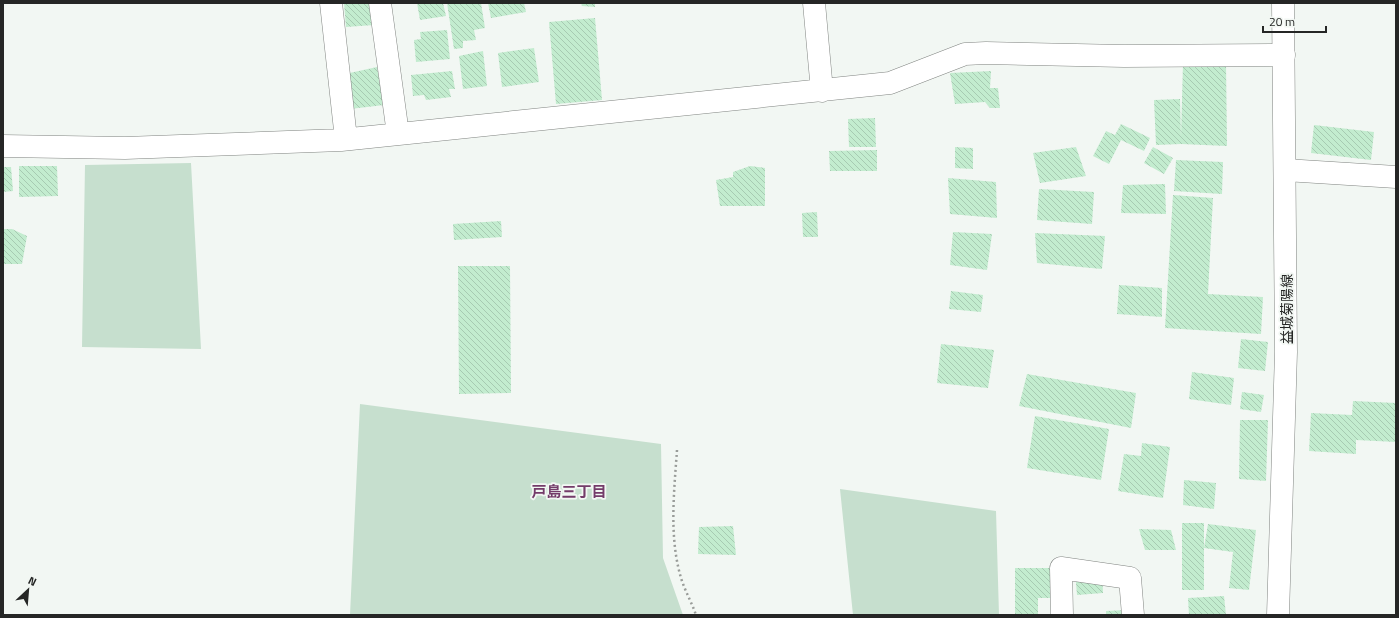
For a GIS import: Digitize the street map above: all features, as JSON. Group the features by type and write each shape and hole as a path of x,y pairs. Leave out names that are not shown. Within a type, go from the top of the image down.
{"street":[{"path":"331,3 346,139"},
{"path":"380,3 398,134"},
{"path":"814,3 822,91"},
{"name":"益城菊陽線","path":"1278,615 1286,352 1283,3"},
{"path":"3,146 125,148 214,146 346,139 890,83 965,54 986,53 1124,56 1284,55"},
{"path":"1285,170 1396,176"},
{"path":"1062,615 1061,568 1130,578 1133,615"}],"path":[{"path":"677,450 673,513 676,552 681,579 696,615"}],"green space":[{"path":"191,163 201,349 82,347 85,165"},
{"path":"360,404 661,444 663,558 683,615 350,615"},
{"path":"840,489 996,511 999,615 853,615"}],"building":[{"path":"344,3 371,3 374,25 346,27"},
{"path":"417,3 443,3 446,16 420,20"},
{"path":"447,3 481,3 485,28 474,30 476,40 463,41 463,48 454,49"},
{"path":"488,3 524,3 526,12 491,18"},
{"path":"581,3 595,3 595,7 582,6"},
{"path":"595,18 602,100 556,104 549,22"},
{"path":"447,30 450,59 416,62 414,40 421,39 420,32"},
{"path":"534,48 539,82 502,87 498,53"},
{"path":"483,51 487,86 463,89 459,56"},
{"path":"1183,63 1226,63 1227,146 1181,144 1156,145 1154,100 1180,99 1181,137"},
{"path":"377,67 384,105 350,109 345,74"},
{"path":"452,71 455,89 449,89 451,97 426,100 424,95 413,96 411,75"},
{"path":"991,71 990,88 998,88 1000,108 990,108 985,102 955,104 950,73"},
{"path":"875,118 876,147 849,147 848,119"},
{"path":"1121,124 1150,138 1144,151 1121,140 1109,164 1093,156 1106,131 1115,135"},
{"path":"1314,125 1374,132 1371,160 1311,153"},
{"path":"955,147 973,148 973,169 955,168"},
{"path":"1076,147 1086,176 1040,183 1033,153"},
{"path":"1153,147 1173,158 1164,174 1144,163"},
{"path":"877,150 877,171 830,171 829,151"},
{"path":"1176,160 1223,162 1222,194 1174,191"},
{"path":"19,166 57,166 58,196 19,197"},
{"path":"750,166 765,168 765,206 720,206 716,180 733,177 733,172"},
{"path":"3,167 11,167 13,191 3,192"},
{"path":"948,178 996,182 997,218 950,214"},
{"path":"1165,184 1166,214 1121,213 1123,185"},
{"path":"1039,189 1094,192 1092,224 1037,220"},
{"path":"1173,195 1213,198 1208,294 1263,297 1261,334 1165,328"},
{"path":"817,212 818,237 803,237 802,213"},
{"path":"501,221 502,237 454,240 453,224"},
{"path":"3,229 12,229 27,236 22,264 3,264"},
{"path":"953,232 992,234 987,270 950,265"},
{"path":"1035,233 1105,236 1102,269 1037,263"},
{"path":"458,266 510,266 511,393 459,394"},
{"path":"1119,285 1162,288 1162,317 1117,314"},
{"path":"951,291 983,295 981,312 949,309"},
{"path":"1241,339 1268,342 1265,371 1238,368"},
{"path":"941,344 994,350 988,388 937,383"},
{"path":"1192,372 1234,378 1231,405 1189,399"},
{"path":"1027,374 1136,393 1131,428 1019,406"},
{"path":"1242,392 1264,395 1261,412 1240,409"},
{"path":"1353,401 1396,403 1396,442 1356,440 1356,454 1309,451 1311,413 1352,415"},
{"path":"1035,416 1109,429 1101,480 1027,468"},
{"path":"1240,420 1268,420 1266,481 1239,479"},
{"path":"1142,443 1170,447 1163,498 1118,491 1124,454 1141,456"},
{"path":"1184,480 1216,483 1214,509 1183,505"},
{"path":"1182,523 1204,523 1204,590 1182,590"},
{"path":"1208,524 1256,530 1249,590 1229,588 1233,552 1204,548"},
{"path":"733,526 736,555 698,554 699,527"},
{"path":"1139,529 1171,530 1176,550 1145,550"},
{"path":"1015,568 1054,568 1054,598 1038,598 1038,615 1015,615"},
{"path":"1102,570 1103,593 1077,595 1075,571"},
{"path":"1224,596 1226,615 1189,615 1188,598"},
{"path":"1126,610 1126,615 1106,615 1106,611"}],"district":[{"name":"戸島三丁目","path":"569,491"}]}
